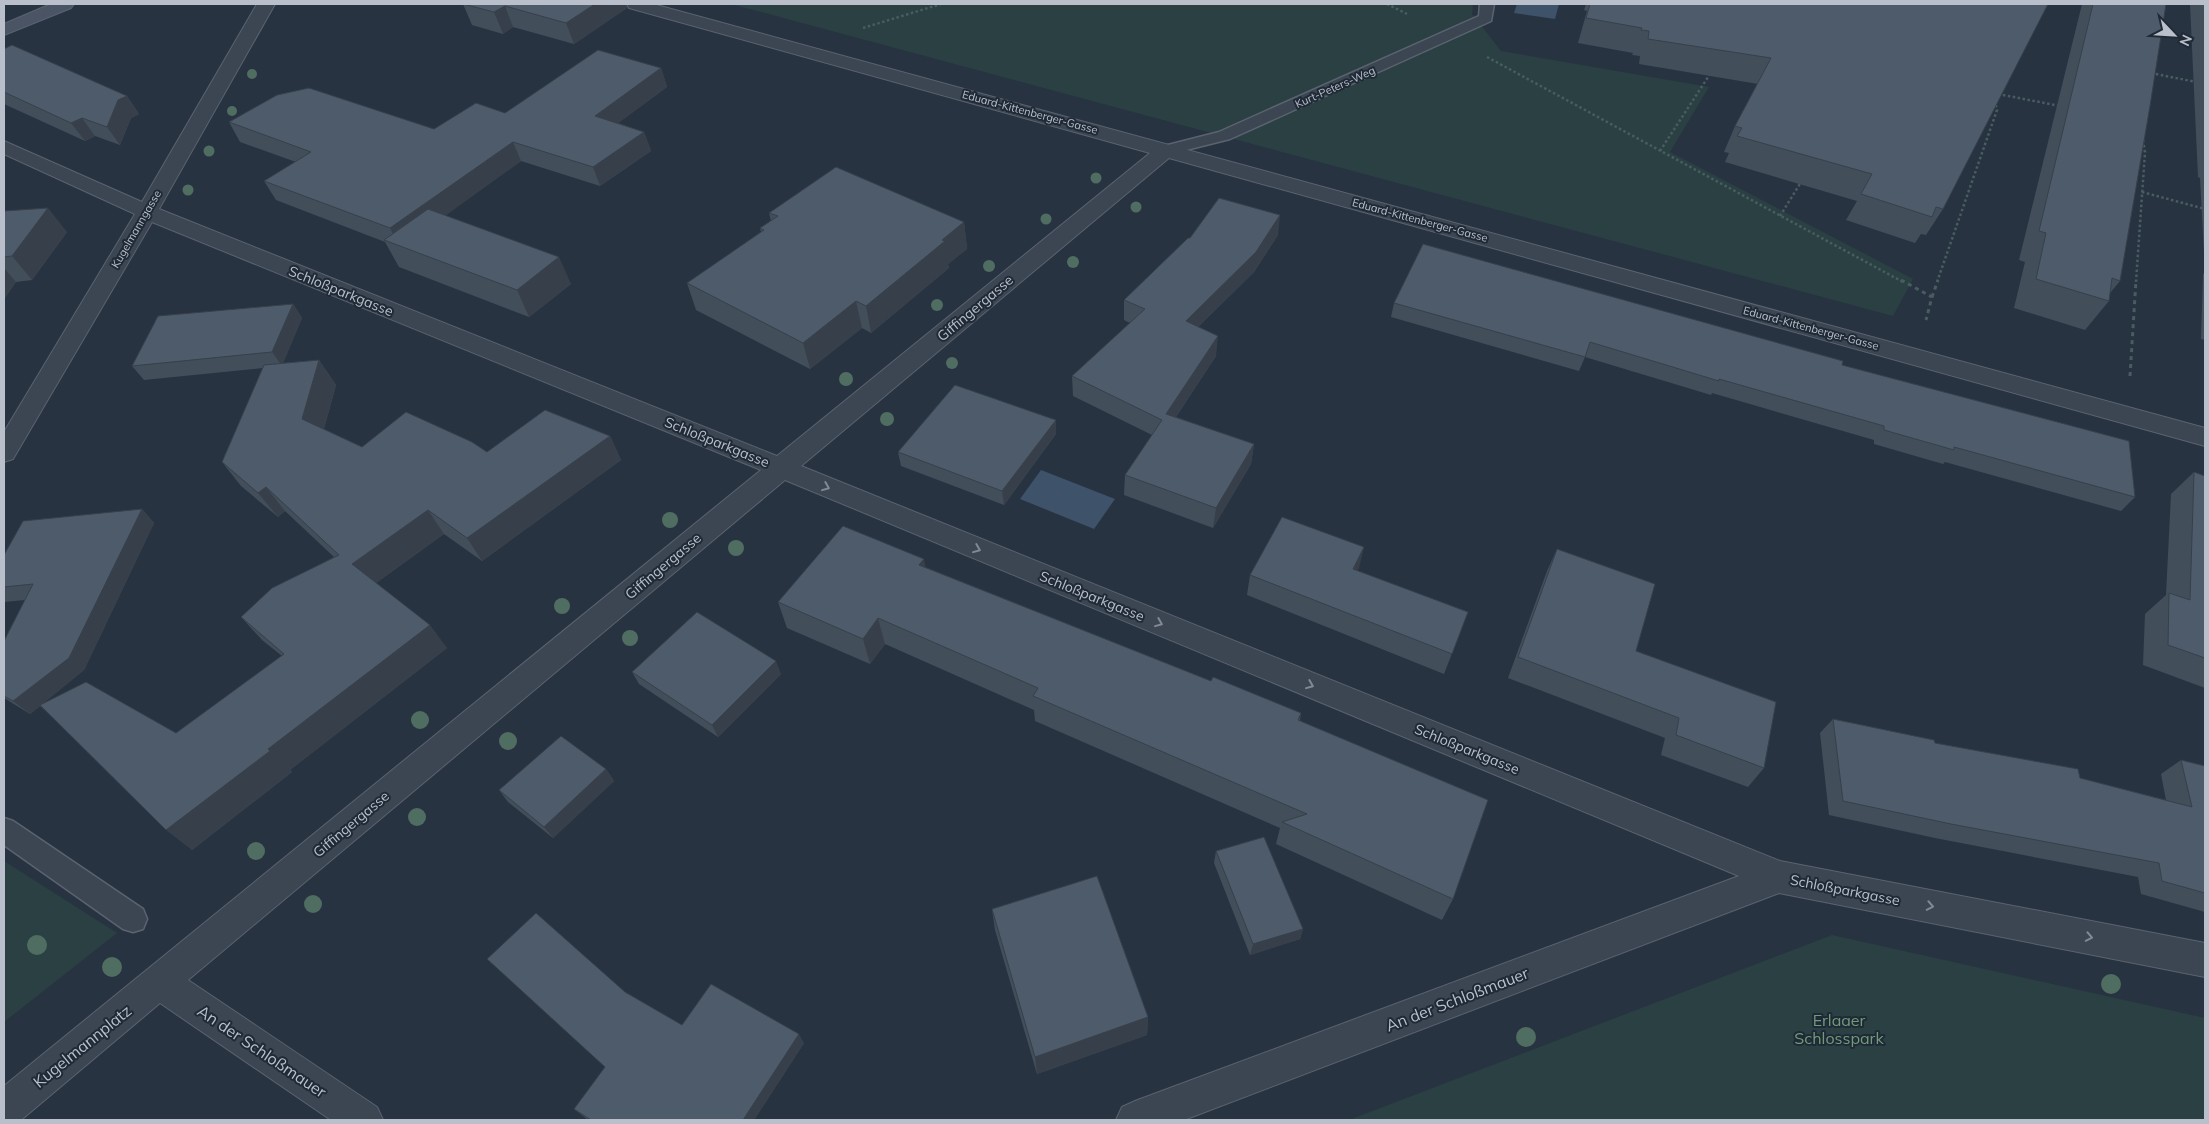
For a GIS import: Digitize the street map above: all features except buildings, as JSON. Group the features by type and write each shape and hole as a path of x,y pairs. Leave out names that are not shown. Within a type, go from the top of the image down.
{"street":[{"path":"4,30 65,4"},
{"name":"Kugelmanngasse","path":"4,453 147,212 266,4"},
{"name":"Eduard-Kittenberger-Gasse","path":"635,4 2205,437"},
{"name":"Schloßparkgasse","path":"4,148 147,212 781,468 1779,877 2205,960"},
{"name":"Giffingergasse","path":"160,982 1166,150"},
{"name":"An der Schloßmauer","path":"1135,1120 1779,877"},
{"name":"An der Schloßmauer","path":"160,982 364,1120"},
{"name":"Kugelmannplatz","path":"4,1110 160,982"}],"lane":[{"name":"Kurt-Peters-Weg","path":"1166,150 1224,136 1448,36 1486,18 1487,4"},
{"path":"4,830 133,919"}],"path":[{"path":"821,55 847,34 941,4"},
{"path":"1387,4 1932,297"},
{"path":"2149,72 2196,82"},
{"path":"1660,151 1711,73"},
{"path":"1993,93 2061,106"},
{"path":"1917,357 1932,297 1997,110 1995,102"},
{"path":"1988,107 1997,110"},
{"path":"2128,415 2145,152 2142,136"},
{"path":"1780,216 1805,176"},
{"path":"2142,192 2205,209"}],"green space":[{"path":"731,4 1473,4 1472,14 1501,51 1709,87 1670,152 1913,279 1893,316"},
{"path":"4,861 117,933 4,1022"},
{"name":"Erlaaer Schlosspark","path":"1832,935 2205,1018 2205,1120 1349,1120"}],"water":[{"path":"1517,4 1559,4 1555,19 1514,13"},
{"path":"1041,470 1115,499 1094,529 1020,499"}]}
